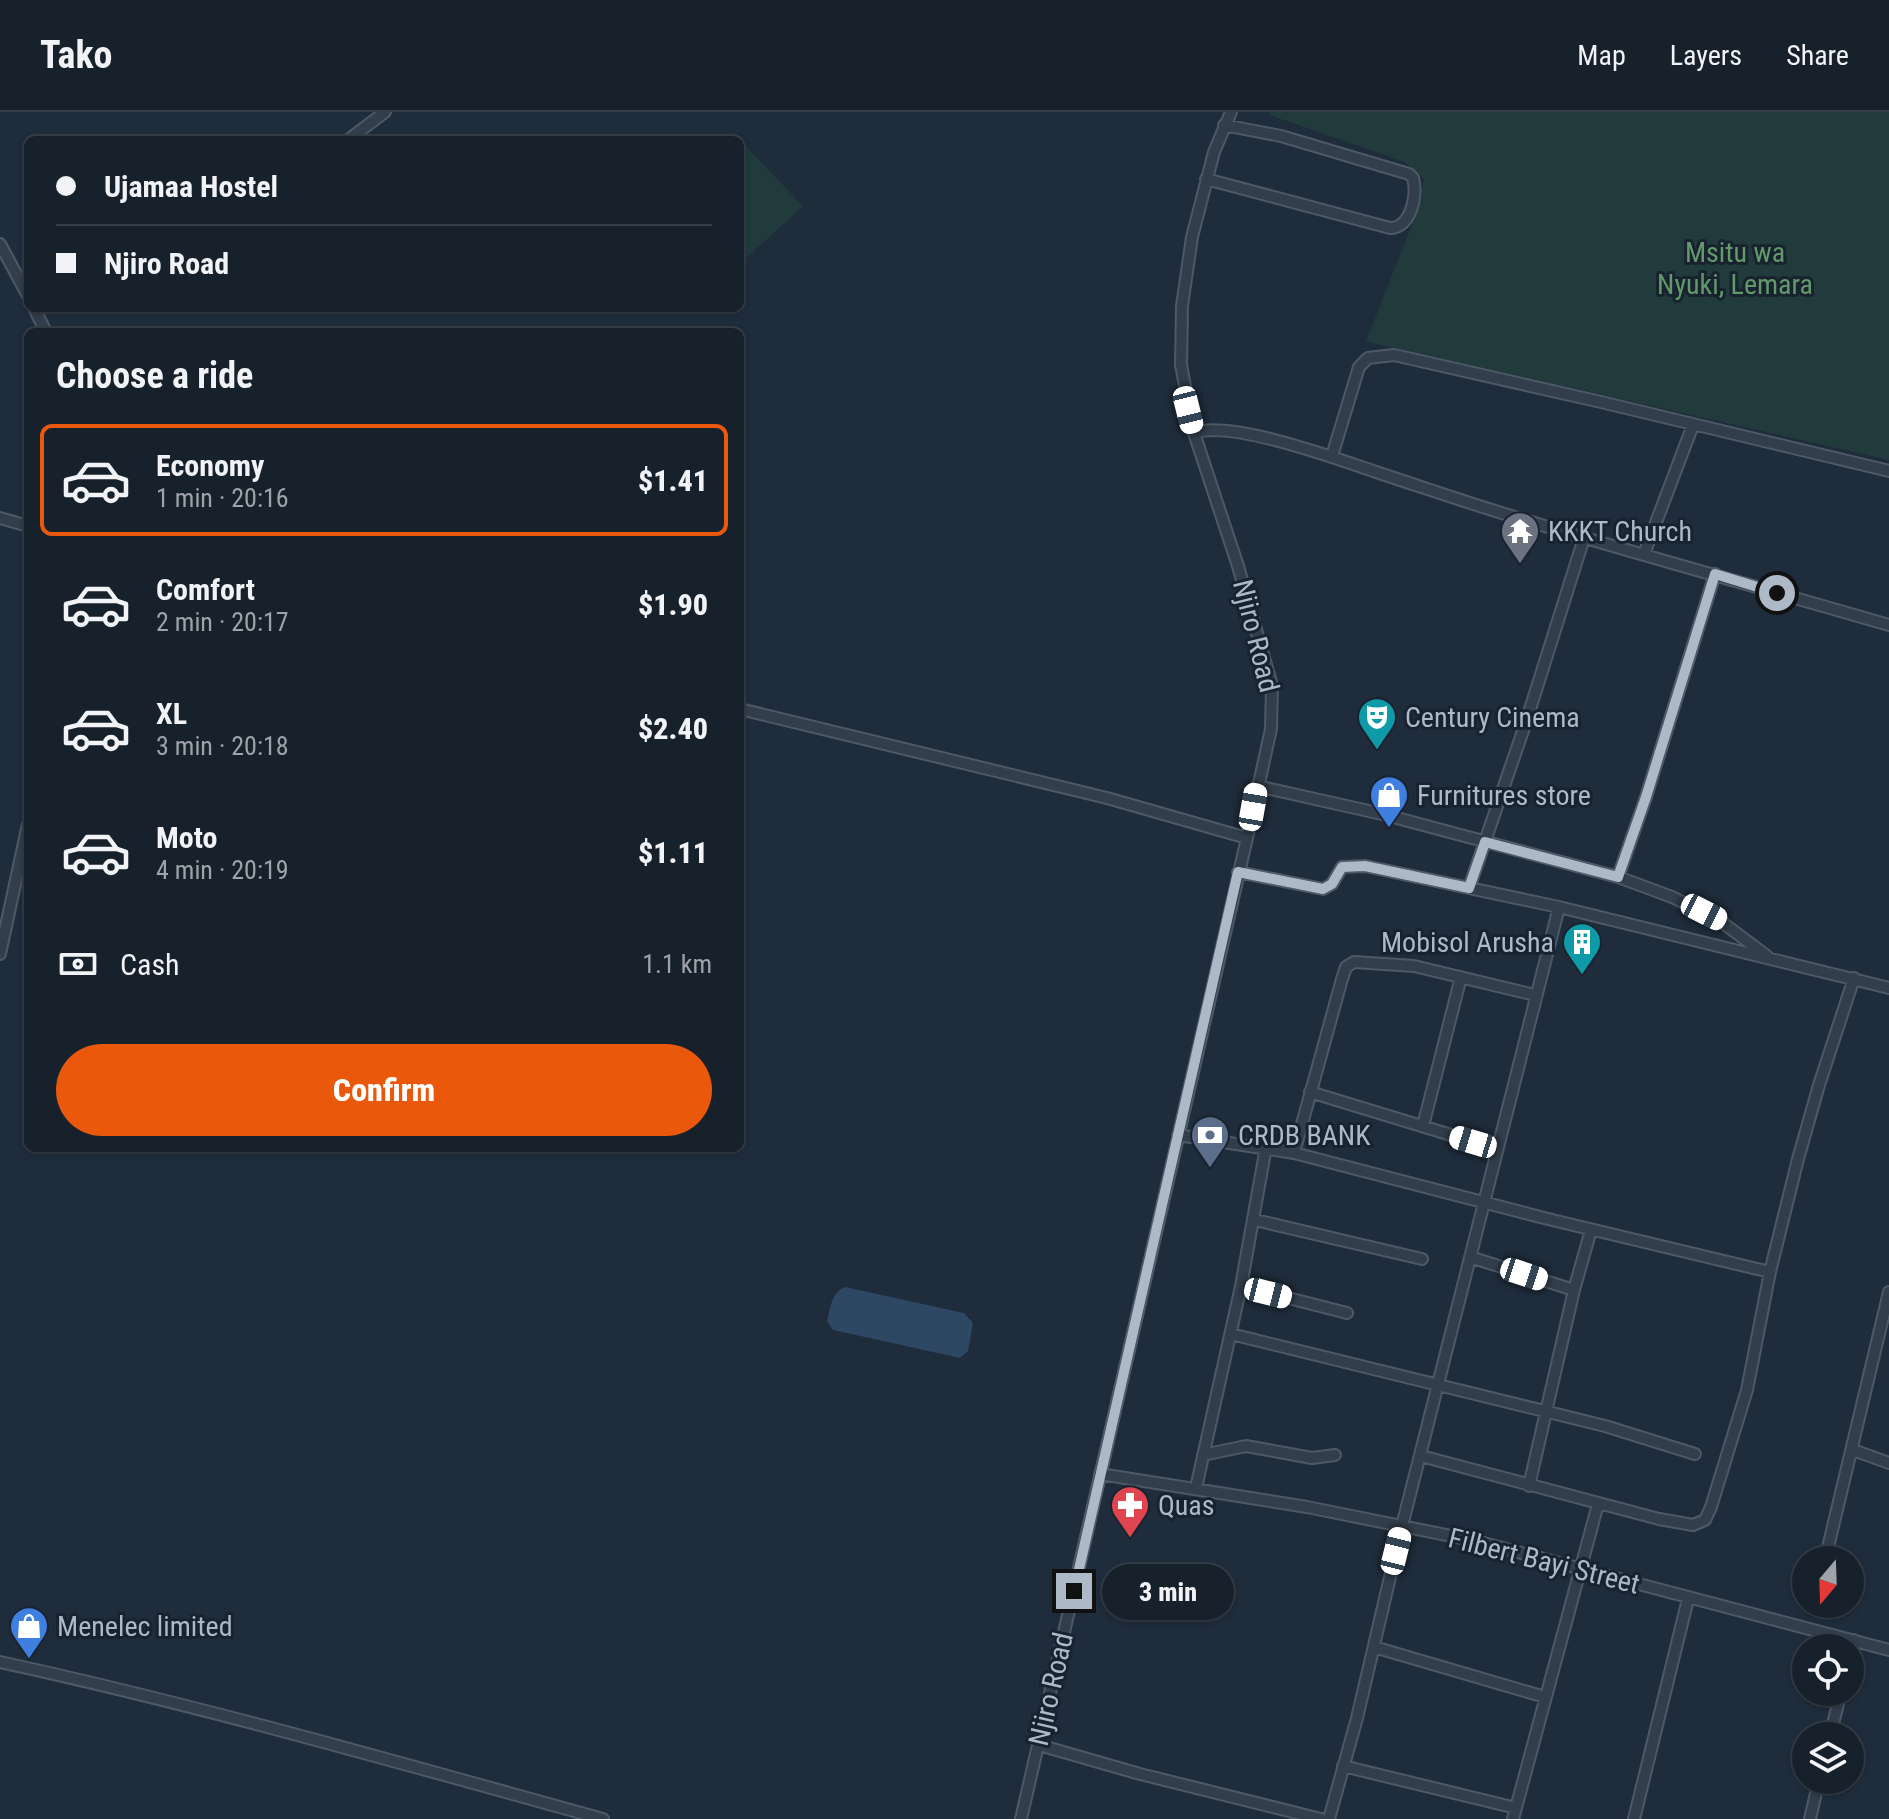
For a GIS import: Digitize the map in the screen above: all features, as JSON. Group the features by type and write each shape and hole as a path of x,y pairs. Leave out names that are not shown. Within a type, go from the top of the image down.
{"street":[{"path":"353,136 385,112"},
{"name":"Njiro Road","path":"1021,1819 1273,716 1272,686 1242,578 1194,433 1182,380 1181,316 1192,237 1206,179 1231,112"},
{"path":"1206,179 1390,228 1400,226 1407,219 1415,184 1409,174 1281,136 1224,125"},
{"path":"0,244 24,289"},
{"path":"1332,456 1359,367 1368,358 1380,355 1413,358 1889,471"},
{"path":"1644,554 1693,425"},
{"path":"1194,433 1210,430 1256,436 1332,456 1584,538 1889,625"},
{"path":"0,518 24,525"},
{"path":"1469,888 1584,538"},
{"path":"1618,877 1715,574"},
{"path":"744,710 1107,798 1247,838"},
{"path":"1257,786 1382,814 1618,877 1672,897 1719,920 1771,959"},
{"path":"0,954 24,843"},
{"path":"1238,872 1323,889 1332,884 1342,867 1365,866 1559,907 1889,988"},
{"path":"1329,1819 1559,907"},
{"path":"1294,1153 1346,967 1354,962 1397,963 1535,995"},
{"path":"1423,1126 1461,977"},
{"path":"1421,1456 1598,1504 1686,1524 1700,1524 1705,1520 1747,1390 1770,1272 1816,1093 1854,978"},
{"path":"1310,1092 1497,1149"},
{"path":"1178,1135 1294,1153 1591,1230 1770,1272"},
{"path":"1196,1488 1255,1220 1266,1147"},
{"path":"1255,1220 1422,1259"},
{"path":"1529,1486 1544,1412 1591,1230"},
{"path":"1470,1257 1574,1290"},
{"path":"1241,1286 1347,1313"},
{"path":"1829,1546 1889,1292"},
{"path":"1231,1334 1605,1426 1695,1454"},
{"path":"1203,1455 1246,1446 1312,1458 1335,1455"},
{"path":"1853,1450 1889,1463"},
{"name":"Filbert Bayi Street","path":"1100,1474 1196,1488 1513,1550 1688,1599 1830,1634"},
{"path":"1343,1766 1515,1814 1598,1504"},
{"path":"1634,1819 1688,1599"},
{"name":"Filbert Bayi Street","path":"1864,1643 1889,1650"},
{"path":"1374,1647 1545,1697"},
{"path":"0,1662 157,1699 603,1819"},
{"path":"1039,1745 1140,1774 1321,1819"},
{"path":"1810,1819 1816,1794"}],"green space":[{"name":"Msitu wa Nyuki, Lemara","path":"1271,112 1889,112 1889,460 1451,363 1366,341 1411,227 1424,179 1405,162 1269,115"},
{"path":"744,144 803,206 744,260"}],"water":[{"path":"845,1287 964,1313 973,1323 968,1351 960,1358 833,1330 827,1321 831,1306 834,1297"}],"place":[{"name":"KKKT Church","path":"1520,565"},
{"name":"Century Cinema","path":"1377,751"},
{"name":"Furnitures store","path":"1389,829"},
{"name":"Mobisol Arusha","path":"1582,976"},
{"name":"CRDB BANK","path":"1210,1169"},
{"name":"Quas","path":"1130,1539"},
{"name":"Menelec limited","path":"29,1660"}],"route":[{"path":"1074,1591 1238,872 1323,889 1332,884 1342,867 1365,866 1469,888 1485,842 1618,877 1715,574 1777,593"}]}
